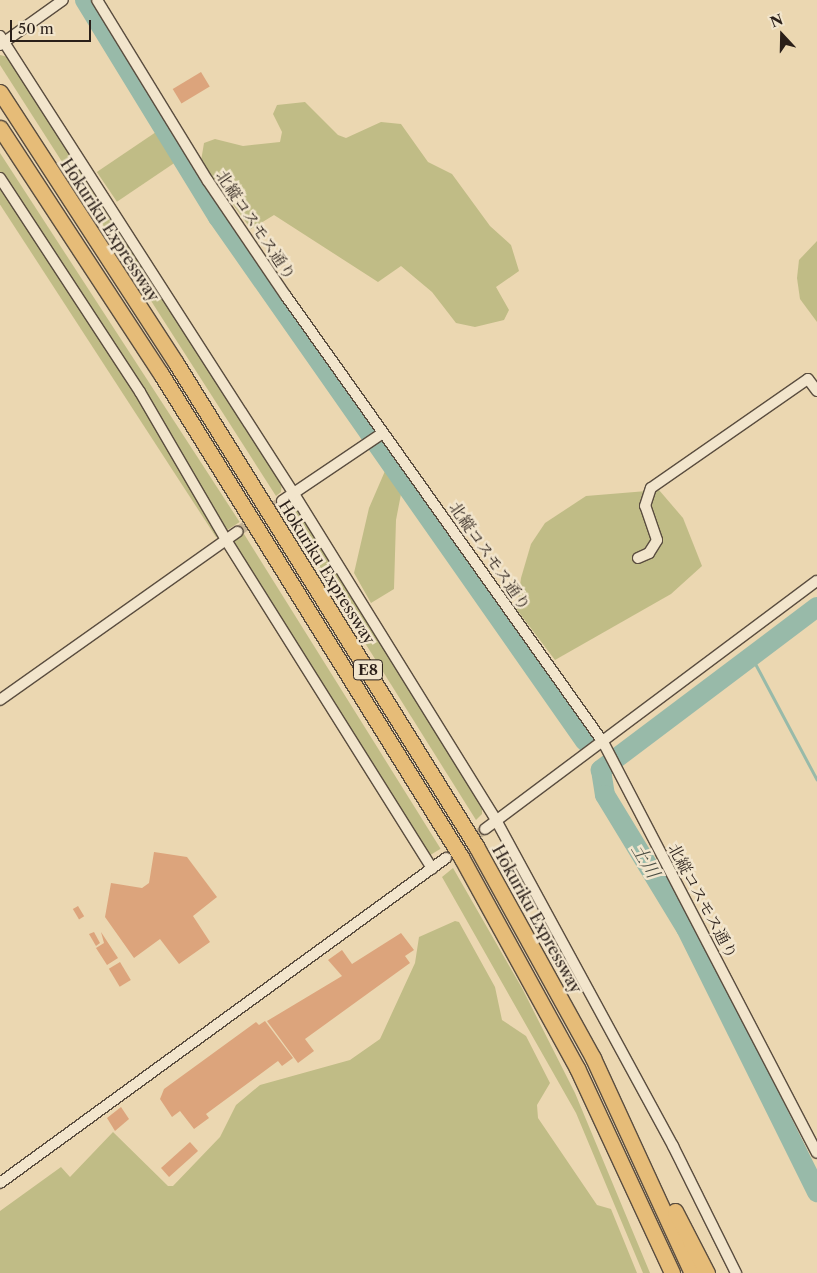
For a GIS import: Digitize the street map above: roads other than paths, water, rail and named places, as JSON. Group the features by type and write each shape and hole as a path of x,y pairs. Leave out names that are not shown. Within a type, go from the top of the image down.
{"highway":[{"name":"Hokuriku Expressway","path":"0,92 415,744 537,952 626,1125 692,1273"},
{"name":"E8","path":"0,128 390,738 538,992 609,1132 672,1273"},
{"path":"626,1125 708,1273"},
{"path":"609,1132 662,1273"}],"street":[{"path":"63,0 1,41 294,494 496,820 673,1146 736,1273"},
{"name":"北縦コスモス通り","path":"97,0 208,181 286,296 604,745 817,1153"},
{"path":"0,178 140,392 226,540 432,869"},
{"path":"638,558 649,553 657,540 645,506 651,488 808,379 817,391"},
{"path":"282,501 376,438"},
{"path":"0,700 237,532"},
{"path":"485,829 604,745 817,581"},
{"path":"0,1183 446,858"}],"waterway":[{"path":"85,0 218,217 585,741"},
{"name":"土川","path":"817,607 601,770 605,795 686,928 817,1192"},
{"path":"751,656 817,780"}],"tunnel":[{"path":"237,532 282,501"},
{"path":"453,853 485,829"}]}
